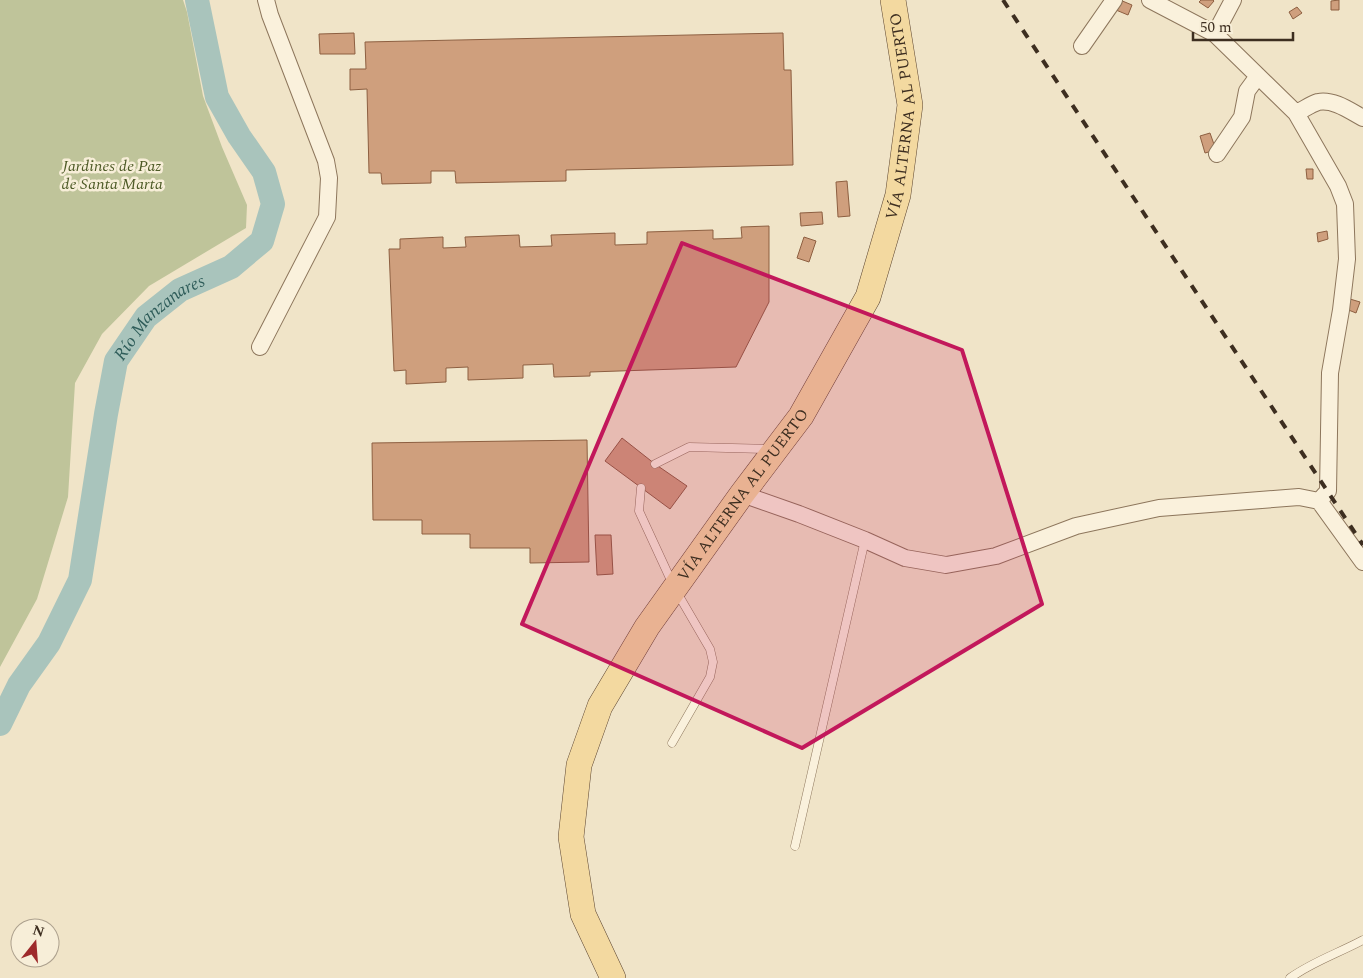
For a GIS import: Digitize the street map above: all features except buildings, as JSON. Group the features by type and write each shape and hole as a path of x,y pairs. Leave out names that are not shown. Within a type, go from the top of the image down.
{"main road":[{"name":"VÍA ALTERNA AL PUERTO","path":"613,978 583,914 571,837 579,765 600,706 647,627 742,494 801,416 868,297 898,195 910,106 893,0"}],"street":[{"path":"260,347 327,217 329,178 326,162 266,0"},
{"path":"1082,46 1114,0"},
{"path":"1150,0 1215,34 1296,113 1338,186 1345,204 1347,259 1341,310 1330,373 1328,491 1319,501"},
{"path":"1215,34 1233,0"},
{"path":"1217,154 1242,117 1247,91 1258,76"},
{"path":"1296,113 1318,102 1328,102 1343,106 1363,118"},
{"path":"742,494 799,514 905,558 946,566 996,556 1076,526 1159,508 1299,497 1319,501 1363,562"}],"lane":[{"path":"655,464 689,447 776,449"},
{"path":"641,488 639,511 675,589 710,649 713,662 710,677 672,743"},
{"path":"795,846 865,540"},
{"path":"1290,978 1303,969 1363,940"}],"highlighted area":[{"path":"682,243 962,350 1042,604 802,748 522,624"}],"green space":[{"name":"Jardines de Paz de Santa Marta","path":"0,0 183,0 203,96 247,205 246,228 149,286 102,334 75,383 68,497 37,599 0,667"}],"waterway":[{"name":"Río Manzanares","path":"0,724 19,685 49,643 80,580 116,361 146,317 180,290 231,267 262,241 273,204 264,172 239,136 217,97 197,0"}],"railway":[{"path":"1003,0 1363,545"}]}
